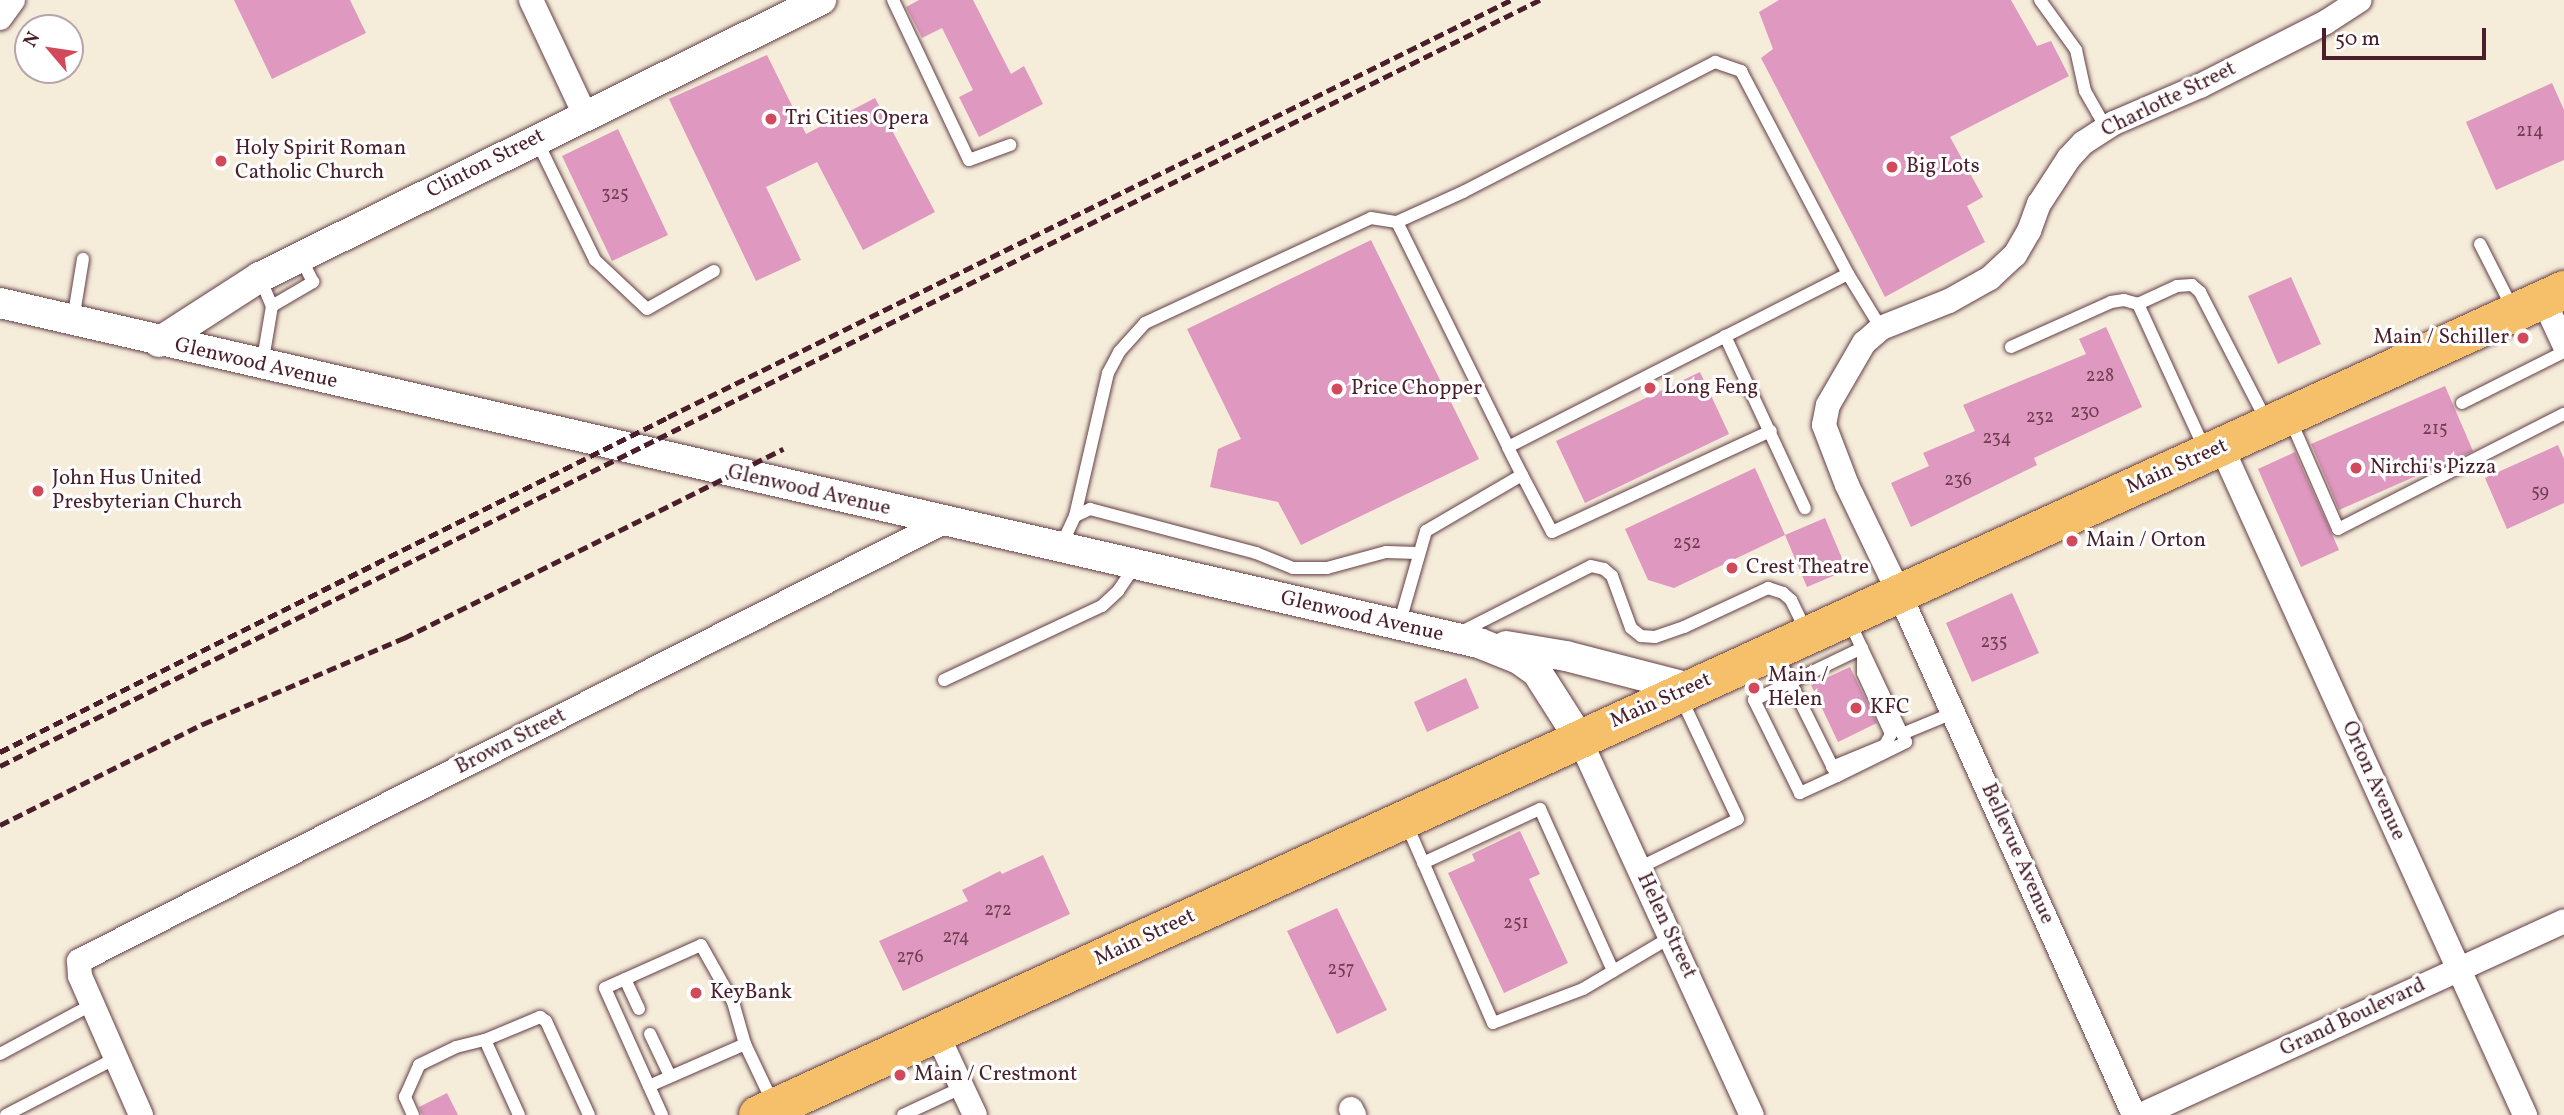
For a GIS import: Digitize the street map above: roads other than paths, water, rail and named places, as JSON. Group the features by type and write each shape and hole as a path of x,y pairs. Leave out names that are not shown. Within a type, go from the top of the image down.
{"main road":[{"name":"Main Street","path":"770,1112 1791,642 1858,639 1899,593 2540,300"}],"street":[{"path":"0,18 13,0"},
{"path":"531,0 585,115"},
{"name":"Clinton Street","path":"159,342 260,277 821,0"},
{"name":"Charlotte Street","path":"1881,328 1949,301 1990,278 2015,255 2029,231 2039,204 2069,158 2083,143 2106,128 2200,86 2326,22 2360,0"},
{"path":"2540,300 2564,344"},
{"name":"Glenwood Avenue","path":"0,303 159,342 1464,640 1519,659 1537,672 1579,738"},
{"name":"Bellevue Avenue","path":"1881,328 1864,343 1843,374 1828,405 1824,425 1847,485 1899,593 2134,1115"},
{"name":"Orton Avenue","path":"2214,450 2525,1115"},
{"name":"Brown Street","path":"93,1004 80,976 79,961 944,522"},
{"path":"1464,640 1566,656 1684,691"},
{"name":"Helen Street","path":"1579,738 1752,1115"},
{"name":"Grand Boulevard","path":"2141,1115 2564,921"},
{"path":"93,1004 114,1059 141,1115"},
{"path":"937,1034 975,1115"}],"lane":[{"path":"893,0 969,160 1010,145"},
{"path":"2040,0 2076,50 2085,91 2106,128"},
{"path":"1060,549 1075,516 1108,373 1119,352 1145,323 1371,218 1397,222 1463,192 1715,62 1741,71 1848,274 1881,328"},
{"path":"535,139 595,260 647,309 715,271"},
{"path":"1397,222 1552,532 1771,431"},
{"path":"2480,244 2540,300"},
{"path":"272,306 313,282 300,257"},
{"path":"73,320 83,259"},
{"path":"1508,447 1848,274"},
{"path":"260,277 272,306 262,365"},
{"path":"2011,347 2111,302 2124,300 2138,304 2177,286 2192,285 2200,292 2278,420 2338,529 2564,414"},
{"path":"2138,304 2214,450"},
{"path":"1725,336 1805,508"},
{"path":"2462,403 2564,352"},
{"path":"1399,625 1426,531 1522,475"},
{"path":"1075,516 1090,509 1110,513 1256,553 1293,568 1328,568 1386,552 1418,553"},
{"path":"944,680 1102,606 1118,591 1135,566"},
{"path":"1464,640 1591,566 1604,569 1612,576 1631,628 1641,636 1655,637 1674,630 1768,588 1791,600 1791,684 1835,771"},
{"path":"1858,639 1863,673 1891,734 1885,745 1800,793 1754,700 1791,684 1858,639"},
{"path":"1835,771 1906,742 1858,639"},
{"path":"1639,868 1738,819 1684,691"},
{"path":"1902,734 1953,713"},
{"path":"1423,863 1540,809 1612,971"},
{"path":"1404,818 1493,1023 1583,989 1671,937"},
{"path":"662,1115 606,988 701,945 733,1002 770,1112"},
{"path":"625,979 639,1009"},
{"path":"0,1054 93,1004"},
{"path":"413,1115 405,1097 419,1065 456,1047 485,1040 540,1017 547,1021 589,1115"},
{"path":"650,1034 670,1076"},
{"path":"485,1040 519,1115"},
{"path":"649,1086 745,1044"},
{"path":"6,1115 114,1059"},
{"path":"903,1115 961,1088"}],"railway":[{"path":"0,752 668,417 1511,0"},
{"path":"0,766 1540,0"},
{"path":"0,825 203,724 404,638 783,449"}],"place":[{"name":"Tri Cities Opera","path":"771,119"},
{"name":"Holy Spirit Roman Catholic Church","path":"221,161"},
{"name":"Big Lots","path":"1892,167"},
{"name":"Main / Schiller","path":"2523,338"},
{"name":"Long Feng","path":"1650,388"},
{"name":"Price Chopper","path":"1337,389"},
{"name":"Nirchi's Pizza","path":"2356,468"},
{"name":"John Hus United Presbyterian Church","path":"38,491"},
{"name":"Main / Orton","path":"2072,541"},
{"name":"Crest Theatre","path":"1732,568"},
{"name":"Main / Helen","path":"1754,688"},
{"name":"KFC","path":"1856,708"},
{"name":"KeyBank","path":"696,993"},
{"name":"Main / Crestmont","path":"900,1075"}]}
